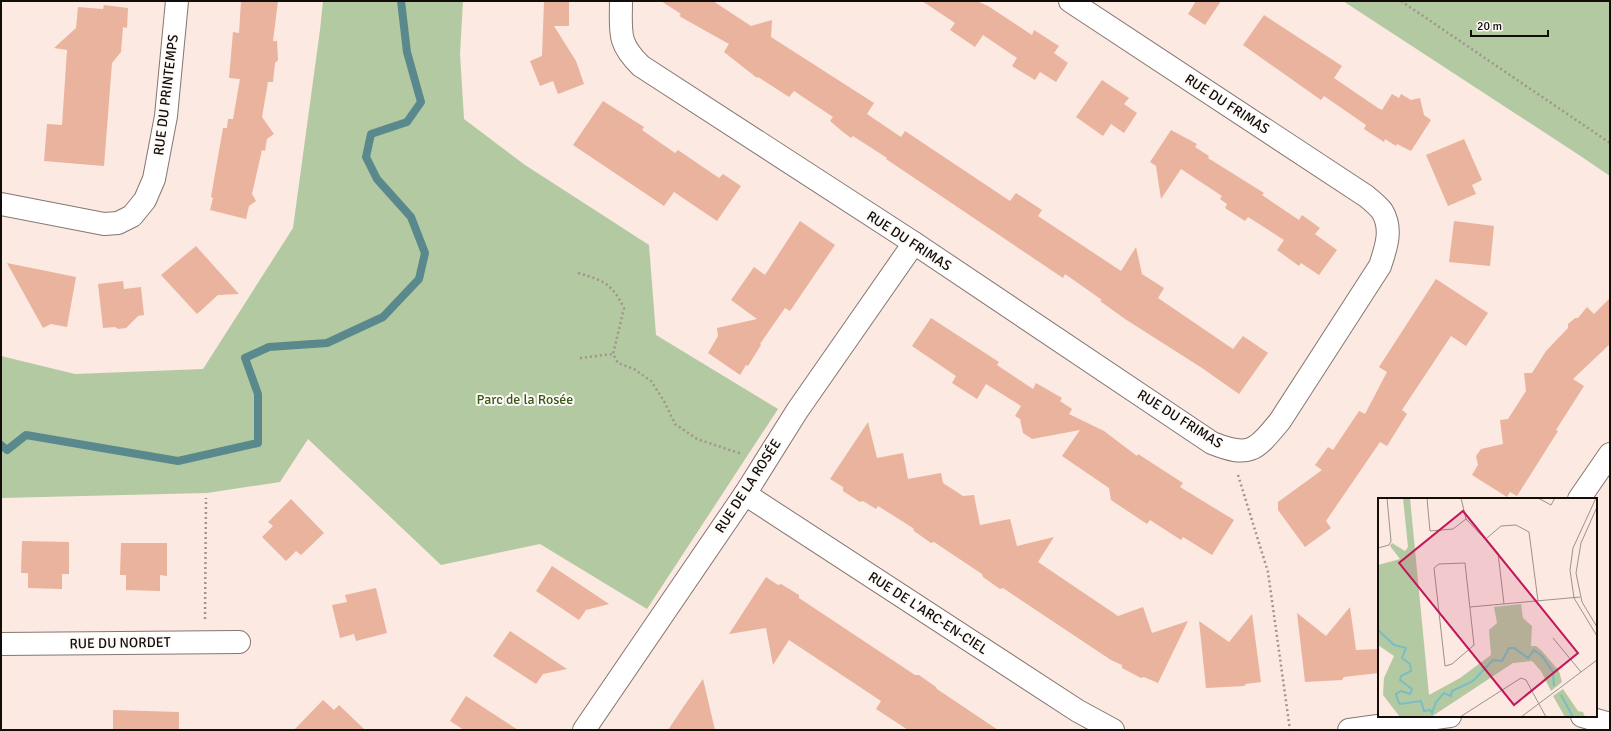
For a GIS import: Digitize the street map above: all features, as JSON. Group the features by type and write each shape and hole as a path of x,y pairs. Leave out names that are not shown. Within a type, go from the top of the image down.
{"street":[{"name":"RUE DU PRINTEMPS","path":"1,204 104,224 118,223 132,216 146,200 154,179 166,116 177,1"},
{"name":"RUE DU FRIMAS","path":"621,1 623,43 630,56 641,66 914,243 1212,443 1230,450 1248,451 1263,442 1280,421 1376,272 1386,249 1388,231 1382,211 1366,196 1070,1"},
{"name":"RUE DE LA ROSÉE","path":"584,730 745,494 797,411 914,243"},
{"path":"1580,498 1610,454"},
{"name":"RUE DE L'ARC-EN-CIEL","path":"745,494 1078,712 1114,730"},
{"name":"RUE DU NORDET","path":"1,644 239,642"},
{"path":"1349,730 1443,717"},
{"path":"1586,717 1610,724"}],"path":[{"path":"1401,1 1610,143"},
{"path":"578,273 601,280 615,292 624,308 613,354 618,363 634,369 651,381 664,401 675,424 697,439 765,461"},
{"path":"580,358 613,354"},
{"path":"1230,450 1268,572 1290,730"},
{"path":"205,642 206,498"}],"green space":[{"name":"Parc de la Rosée","path":"323,1 463,1 460,54 464,119 525,165 649,245 656,335 778,409 647,609 540,544 441,565 308,439 280,482 207,493 1,498 1,356 75,374 203,369 293,228"},
{"path":"1343,1 1610,1 1610,176 1579,155"}],"building":[{"path":"241,1 278,1 273,41 277,41 278,60 275,63 273,82 268,82 262,117 274,134 267,139 265,151 262,150 252,194 256,201 249,206 246,219 210,210 223,128 227,128 228,119 233,119 240,79 229,78 233,32 239,33"},
{"path":"544,1 569,1 569,26 554,26 576,61 584,84 558,94 553,81 540,86 530,61 542,56"},
{"path":"661,1 713,1 751,26 772,20 771,37 874,103 867,114 901,137 905,131 1010,201 1016,193 1042,210 1038,216 1121,271 1136,247 1142,274 1164,288 1158,298 1233,349 1243,336 1268,353 1239,394 1202,368 1125,319 1100,301 1102,300 1065,274 1063,278 886,159 887,158 853,136 851,138 830,121 833,117 794,91 789,97 758,77 757,78 724,52 729,44 679,16 681,14"},
{"path":"922,1 977,1 988,6 1032,35 1034,30 1059,46 1054,53 1068,63 1056,82 1040,72 1035,80 1012,66 1017,58 983,35 975,47 950,30 955,23"},
{"path":"1196,1 1221,1 1205,25 1188,14"},
{"path":"104,5 128,8 127,28 123,27 121,52 112,63 104,166 44,161 47,124 62,125 67,50 54,48 76,28 78,7 103,9"},
{"path":"1264,15 1342,66 1334,78 1378,108 1382,110 1392,94 1399,98 1401,94 1411,100 1420,98 1424,115 1431,120 1411,151 1397,144 1396,146 1385,139 1384,142 1364,129 1366,125 1324,96 1321,100 1243,45"},
{"path":"1102,80 1129,98 1124,104 1137,113 1124,133 1111,124 1103,136 1076,117"},
{"path":"603,101 644,127 642,130 675,153 678,150 719,178 723,174 741,186 717,221 674,192 664,206 573,145"},
{"path":"1171,130 1197,144 1195,147 1209,156 1208,158 1264,193 1262,195 1299,220 1302,215 1320,228 1315,234 1337,250 1319,275 1301,263 1299,266 1277,250 1284,240 1248,217 1245,221 1225,208 1227,204 1220,199 1222,196 1181,169 1161,199 1156,166 1150,162"},
{"path":"1464,139 1482,180 1472,185 1476,194 1448,206 1426,155"},
{"path":"800,221 835,245 790,311 785,308 760,344 761,345 748,366 746,365 740,375 708,353 718,336 717,328 757,319 731,300 754,267 765,275"},
{"path":"1454,221 1494,226 1490,266 1449,262"},
{"path":"196,246 239,294 218,295 197,314 161,275"},
{"path":"7,263 76,277 67,327 51,324 43,328"},
{"path":"1436,279 1488,313 1466,346 1451,336 1402,410 1407,414 1387,446 1380,442 1326,521 1331,528 1305,547 1278,510 1278,502 1322,470 1315,465 1328,447 1333,450 1359,411 1365,414 1387,372 1379,367"},
{"path":"123,281 124,289 141,287 144,315 138,316 126,328 103,328 98,284"},
{"path":"1610,298 1610,344 1573,379 1584,386 1556,430 1558,431 1517,496 1510,492 1507,497 1472,475 1478,465 1476,456 1481,449 1503,444 1500,420 1508,419 1526,391 1524,373 1532,373 1546,351 1568,328 1568,324 1575,318 1578,318 1587,307 1594,314"},
{"path":"931,318 999,362 997,365 1033,389 1036,383 1062,398 1060,401 1072,409 1069,414 1104,431 1137,456 1138,454 1183,483 1180,487 1234,520 1212,555 1183,537 1181,540 1150,520 1147,524 1111,500 1109,488 1062,456 1080,430 1032,439 1023,433 1020,419 1015,416 1021,406 986,384 977,399 952,383 956,376 912,346"},
{"path":"868,422 877,458 903,453 908,479 941,473 943,483 963,496 974,495 980,525 1010,519 1017,546 1054,537 1038,562 1118,616 1143,607 1152,633 1188,621 1158,683 1144,677 1141,678 1122,668 1122,665 1111,660 1003,588 1000,589 983,577 982,574 934,542 931,543 914,531 913,528 878,506 876,509 863,501 860,502 843,491 843,487 830,479"},
{"path":"291,499 324,533 301,555 296,551 286,561 262,537 273,526 268,522"},
{"path":"22,541 69,542 69,574 62,574 62,589 28,588 28,573 21,573"},
{"path":"121,543 167,543 167,576 160,575 160,591 126,590 126,575 120,575"},
{"path":"552,566 609,604 586,610 579,620 536,591"},
{"path":"766,577 778,585 781,584 799,595 799,598 915,675 919,675 937,689 998,730 908,730 876,709 881,701 789,640 773,665 766,628 729,634"},
{"path":"376,588 387,633 356,641 354,634 340,638 332,605 347,602 345,595"},
{"path":"1350,607 1356,650 1378,649 1378,673 1344,677 1342,680 1305,682 1297,613 1326,636"},
{"path":"1252,614 1261,682 1246,684 1244,686 1206,688 1199,621 1229,642"},
{"path":"510,631 567,669 543,674 536,684 493,656"},
{"path":"703,679 715,730 668,730 684,706"},
{"path":"466,696 518,730 464,730 450,721"},
{"path":"323,700 334,710 339,705 365,730 294,730"},
{"path":"113,710 179,712 179,730 113,730"}],"waterway":[{"path":"1,445 7,450 26,435 178,461 258,443 258,394 245,358 269,347 327,343 383,317 419,279 425,253 411,217 377,179 366,157 371,134 407,122 421,102 407,52 401,1"}]}
